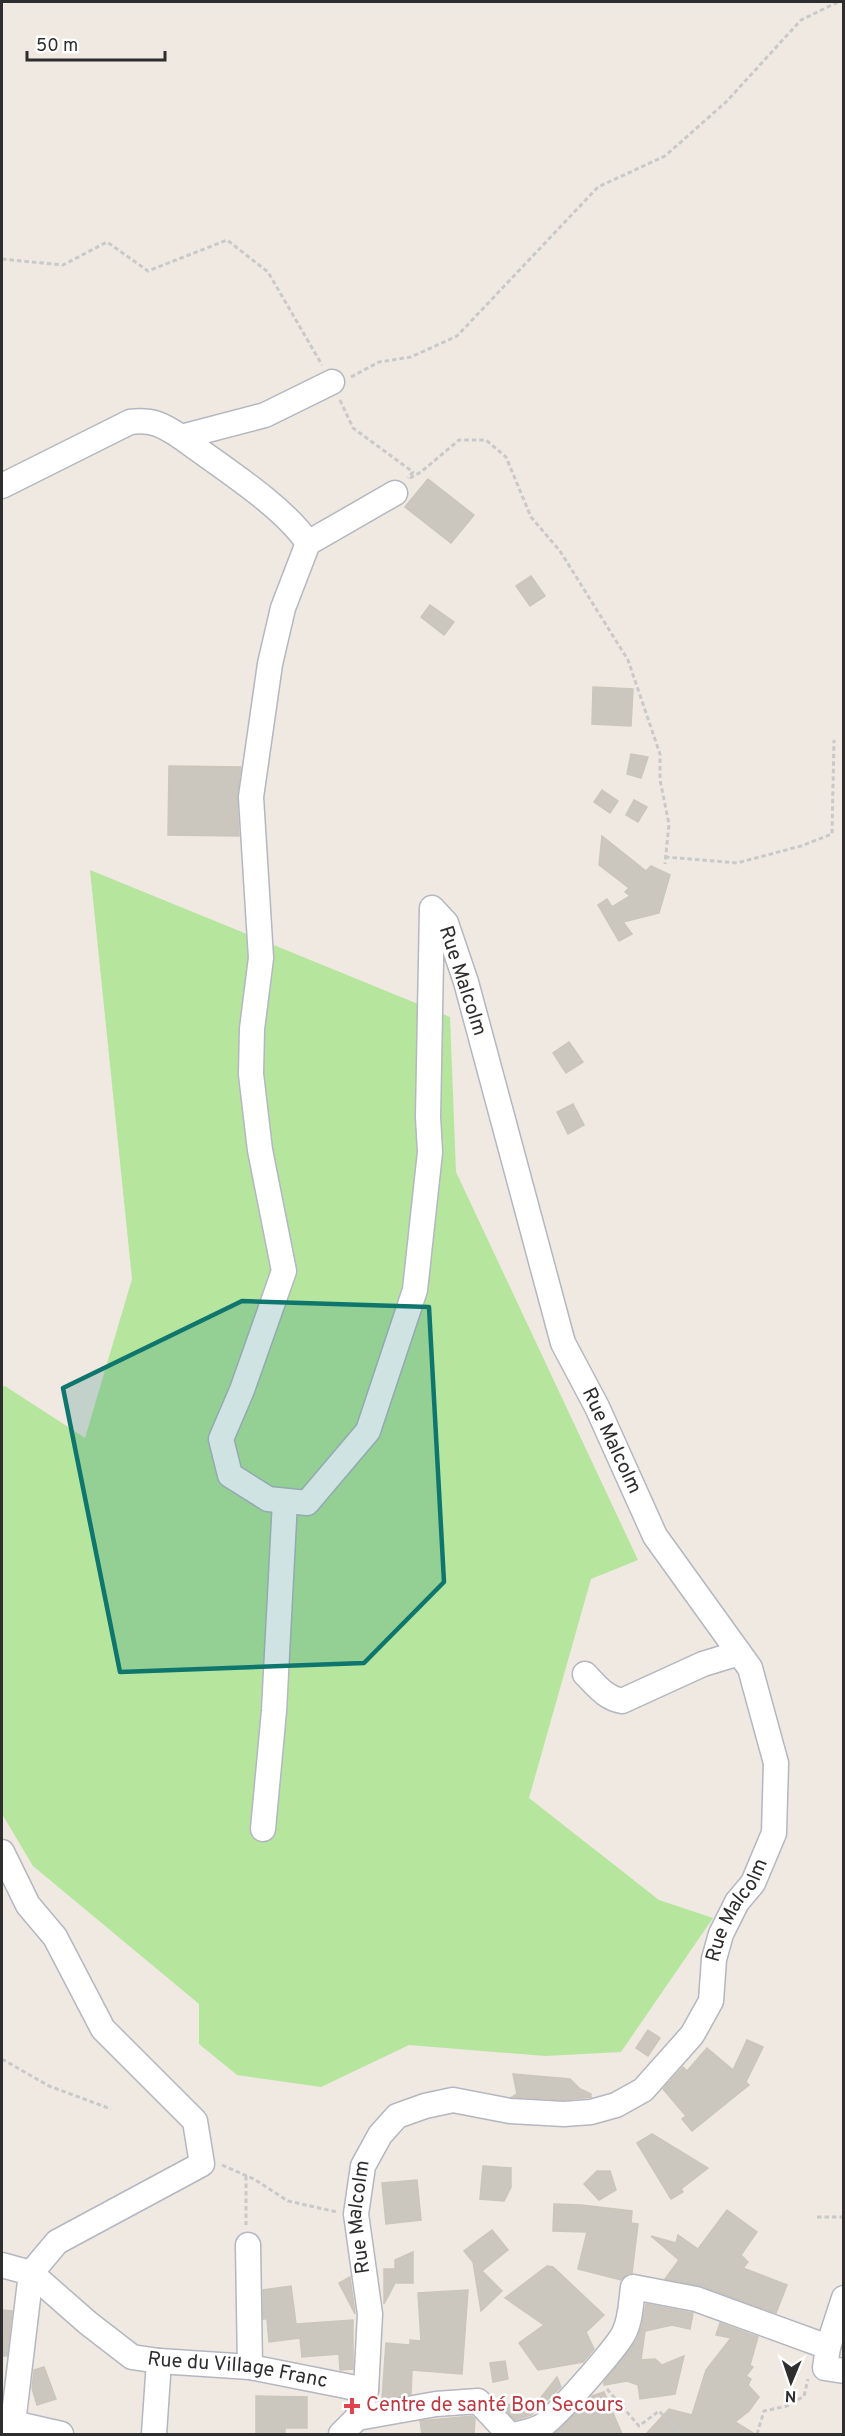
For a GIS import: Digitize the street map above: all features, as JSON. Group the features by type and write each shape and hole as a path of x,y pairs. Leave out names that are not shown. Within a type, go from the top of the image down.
{"street":[{"path":"181,437 265,415 333,382"},
{"path":"2,486 130,422 151,421 161,424 181,437 279,511 298,528 308,543 394,493"},
{"name":"Rue Malcolm","path":"308,543 283,608 270,664 251,797 261,958 252,1029 251,1074 260,1150 284,1271 222,1439 230,1475 268,1499 307,1503 368,1431 415,1290 430,1152 428,1118 432,908 446,922 466,982 563,1343 597,1407 655,1536 750,1668 776,1763 774,1833 753,1883 737,1902 721,1934 714,1959 711,2001 692,2035 643,2090 616,2105 591,2112 564,2114 510,2111 453,2100 425,2106 397,2116 380,2135 363,2166 356,2214 370,2314 366,2390 349,2426"},
{"path":"263,1829 273,1711 285,1501"},
{"path":"585,1674 603,1693 612,1699 622,1701 703,1664 740,1653"},
{"path":"2,1852 28,1905 55,1937 103,2029 195,2121 202,2164 57,2242 31,2273 7,2423 61,2434"},
{"path":"248,2246 250,2367"},
{"path":"2,2265 31,2273"},
{"name":"Rue du Village Franc","path":"31,2273 87,2323 132,2357 250,2367 366,2390"},
{"path":"518,2434 542,2427 624,2333 630,2312 633,2287 696,2299 832,2362 843,2298"},
{"path":"154,2434 159,2361"},
{"path":"349,2426 436,2404 478,2401 508,2434"}],"path":[{"path":"333,382 344,380 379,362 411,357 457,336 598,187 666,156 726,102 801,20 838,2"},
{"path":"2,259 63,265 107,242 148,271 227,240 268,272 333,382 352,428 413,472 405,480 421,472 459,440 486,440 507,457 531,517 560,551 628,660 660,754 660,780 669,824 664,864"},
{"path":"665,857 737,863 832,834 834,741"},
{"path":"2,2059 49,2086 111,2109"},
{"path":"220,2164 254,2179 288,2201 328,2211 356,2214"},
{"path":"246,2176 248,2246"},
{"path":"817,2217 843,2217"},
{"path":"757,2434 764,2410 787,2406 804,2396 812,2363 832,2362"},
{"path":"592,2372 639,2426 658,2410 682,2434"}],"highlighted area":[{"path":"242,1301 429,1307 444,1582 364,1663 120,1672 63,1388"}],"green space":[{"path":"90,870 450,1017 456,1172 638,1560 591,1579 529,1798 659,1900 713,1918 621,2052 545,2056 409,2045 321,2087 237,2075 199,2044 199,2004 33,1866 2,1814 2,1387 5,1386 85,1438 132,1279"}],"building":[{"path":"428,479 474,515 451,543 405,507"},
{"path":"531,576 545,596 530,606 516,586"},
{"path":"430,605 454,622 444,635 421,617"},
{"path":"593,687 633,689 631,726 592,724"},
{"path":"631,754 648,757 641,778 627,774"},
{"path":"169,766 241,767 237,798 239,836 168,835"},
{"path":"602,790 618,801 610,813 594,802"},
{"path":"634,800 647,807 638,822 626,815"},
{"path":"602,836 646,871 651,866 670,875 659,913 623,922 632,934 619,941 598,905 607,899 612,907 630,896 625,892 629,888 599,865"},
{"path":"569,1042 583,1062 566,1073 553,1053"},
{"path":"573,1104 584,1125 568,1134 557,1112"},
{"path":"648,2030 660,2038 648,2056 636,2048"},
{"path":"747,2040 763,2047 746,2082 749,2085 692,2131 682,2119 686,2116 663,2089 683,2067 687,2071 707,2048 733,2070"},
{"path":"513,2074 570,2079 580,2089 591,2094 591,2097 564,2100 512,2097 517,2094"},
{"path":"652,2134 708,2168 681,2189 683,2192 671,2199 637,2143"},
{"path":"483,2166 511,2168 511,2187 504,2201 480,2199"},
{"path":"597,2171 610,2171 616,2190 599,2200 584,2184"},
{"path":"417,2180 421,2220 386,2224 382,2183"},
{"path":"554,2204 632,2211 631,2223 638,2224 632,2273 627,2274 621,2280 578,2269 587,2232 553,2231"},
{"path":"727,2210 757,2232 741,2255 748,2262 743,2268 787,2285 776,2313 701,2286 665,2279 679,2260 651,2236 676,2243 678,2235 698,2249"},
{"path":"492,2230 508,2250 482,2271 502,2291 481,2311 473,2262 464,2251"},
{"path":"413,2252 413,2283 395,2283 384,2304 384,2269 395,2269 395,2260"},
{"path":"547,2266 553,2267 604,2315 586,2332 594,2349 583,2362 538,2370 519,2343 544,2325 505,2298"},
{"path":"350,2277 355,2313 355,2314 339,2283"},
{"path":"291,2286 296,2324 353,2320 353,2369 340,2370 339,2354 302,2357 300,2338 269,2342 267,2319 263,2319 263,2290"},
{"path":"468,2290 462,2374 412,2370 411,2394 382,2399 386,2343 410,2345 410,2340 421,2341 418,2293"},
{"path":"646,2304 693,2313 690,2329 672,2325 645,2331 641,2360 655,2359 662,2365 684,2356 675,2394 640,2399 638,2385 627,2381 604,2385 604,2382 636,2341"},
{"path":"2,2310 12,2311 7,2356 2,2356"},
{"path":"720,2323 758,2337 750,2365 753,2367 746,2376 751,2379 748,2385 759,2397 749,2411 735,2422 755,2434 646,2434 669,2409 692,2415 706,2370 731,2338 716,2335"},
{"path":"505,2361 508,2379 493,2382 490,2363"},
{"path":"44,2367 56,2399 37,2405 32,2388 34,2370"},
{"path":"557,2377 561,2387 531,2415 515,2420 499,2402 531,2410"},
{"path":"604,2392 622,2434 554,2434 592,2396"},
{"path":"256,2396 307,2397 307,2428 285,2428 285,2434 256,2434"},
{"path":"472,2416 475,2419 474,2434 422,2434 420,2421"}],"place":[{"name":"Centre de santé Bon Secours","path":"352,2406"}]}
